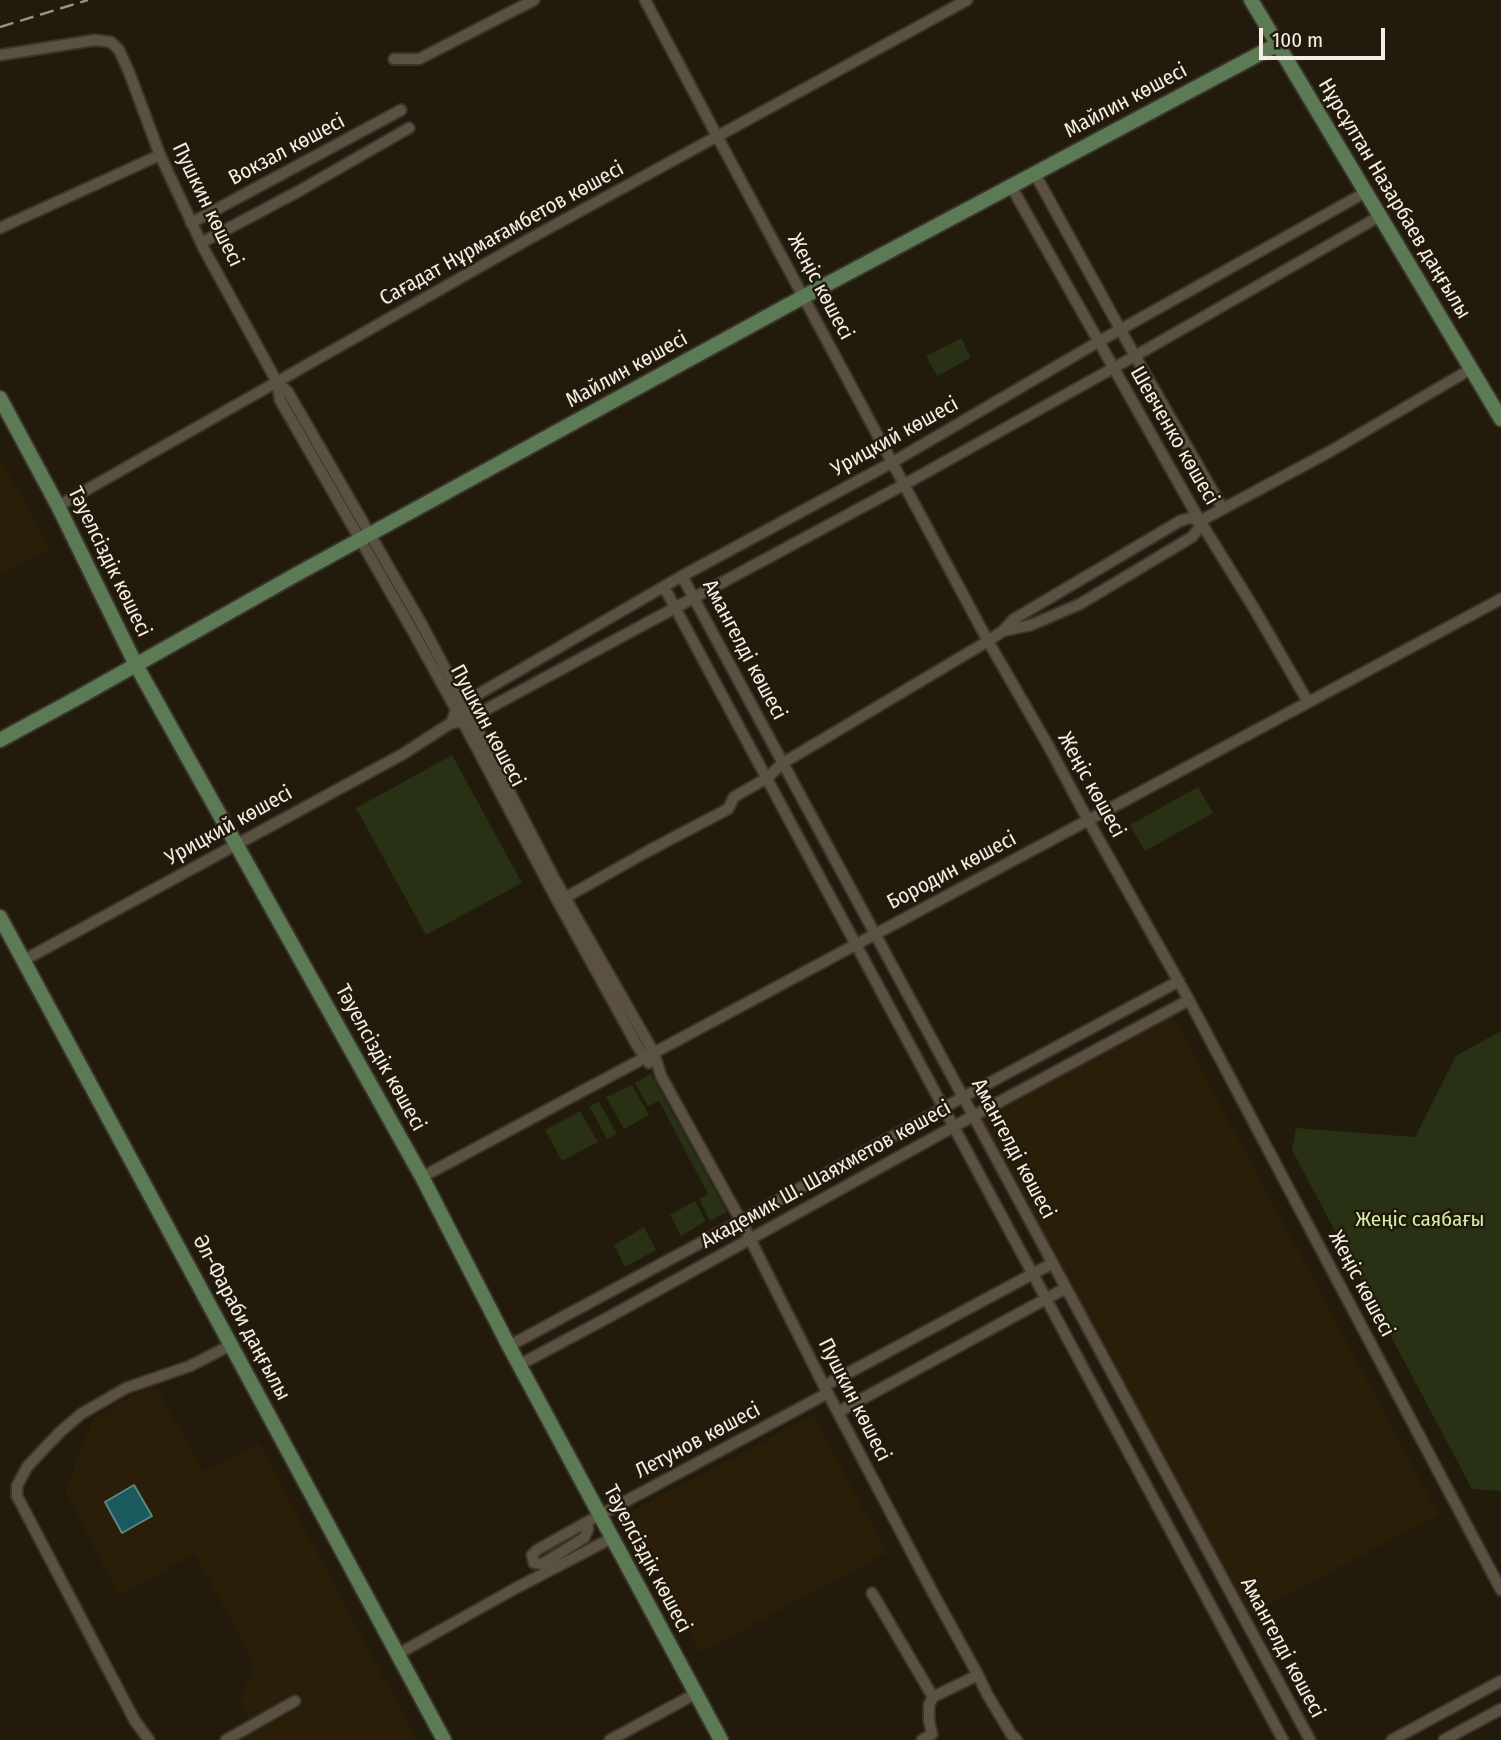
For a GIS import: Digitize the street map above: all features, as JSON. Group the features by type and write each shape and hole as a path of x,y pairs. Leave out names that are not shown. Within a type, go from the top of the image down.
{"main road":[{"name":"Нұрсұлтан Назарбаев даңғылы","path":"1251,0 1501,419"},
{"name":"Майлин көшесі","path":"0,740 803,297 1278,44"},
{"name":"Тәуелсіздік көшесі","path":"0,398 58,506 136,665 422,1177 519,1365 593,1519 612,1538 721,1740"},
{"name":"Әл-Фараби даңғылы","path":"0,917 444,1740"}],"street":[{"path":"394,59 419,58 534,0"},
{"name":"Жеңіс көшесі","path":"645,0 988,640 1179,981 1501,1590"},
{"name":"Сағадат Нұрмағамбетов көшесі","path":"58,506 529,239 967,0"},
{"name":"Пушкин көшесі","path":"0,55 95,40 111,42 119,50 160,155 201,243 276,382 365,537 421,623 460,706 561,900 741,1221 933,1593 993,1704 1017,1740"},
{"name":"Вокзал көшесі","path":"191,223 401,110"},
{"name":"Вокзал көшесі","path":"201,243 409,128"},
{"path":"0,228 160,155"},
{"name":"Шевченко көшесі","path":"1035,174 1223,509"},
{"name":"Шевченко көшесі","path":"1012,186 1200,521 1308,702"},
{"name":"Урицкий көшесі","path":"460,706 682,576 893,462 1098,342 1366,192"},
{"name":"Урицкий көшесі","path":"23,961 403,754 451,723 467,719 905,484 1380,216"},
{"path":"561,900 728,809 734,797 767,778 783,763 1003,631 1014,619 1180,521 1190,518 1200,521 1223,509 1329,452 1471,369"},
{"path":"1003,631 1031,625 1080,604 1192,537 1197,533 1200,521"},
{"name":"Амангелді көшесі","path":"682,576 1310,1740"},
{"name":"Амангелді көшесі","path":"664,587 1283,1740"},
{"name":"Бородин көшесі","path":"422,1177 1501,599"},
{"path":"451,723 460,706"},
{"name":"Академик Ш. Шаяхметов көшесі","path":"509,1346 1179,981"},
{"name":"Академик Ш. Шаяхметов көшесі","path":"519,1365 1189,1000"},
{"path":"822,1175 832,1194"},
{"name":"Летунов көшесі","path":"593,1519 584,1538 542,1564 534,1563 532,1555 537,1550 1053,1263"},
{"path":"623,1283 635,1303"},
{"path":"838,1412 1066,1288"},
{"path":"149,1740 135,1721 85,1626 18,1496 17,1486 27,1467 81,1414 126,1388 190,1366 231,1345"},
{"path":"398,1654 612,1538"},
{"path":"872,1593 933,1697"},
{"path":"922,1740 932,1734 929,1705 933,1697 978,1675"},
{"path":"1392,1740 1501,1681"},
{"path":"610,1740 695,1694"},
{"path":"226,1740 295,1701"},
{"path":"1444,1740 1501,1709"}],"shaded area":[{"path":"0,458 50,548 0,575"},
{"path":"1173,1016 1439,1515 1247,1616 982,1117"},
{"path":"155,1384 203,1472 259,1443 417,1740 235,1740 253,1730 240,1699 255,1664 195,1554 119,1596 65,1491 94,1417"},
{"path":"813,1415 887,1553 701,1652 627,1514"}],"green space":[{"path":"961,338 971,358 937,376 926,356"},
{"path":"452,755 522,883 426,935 356,808"},
{"path":"1198,787 1213,813 1145,851 1130,825"},
{"name":"Жеңіс саябағы","path":"1501,1031 1501,1491 1472,1489 1292,1150 1296,1128 1415,1137 1456,1056"},
{"path":"651,1074 727,1212 710,1221 699,1199 708,1194 659,1101 648,1106 635,1083"},
{"path":"632,1085 649,1115 624,1129 606,1097"},
{"path":"599,1102 617,1134 607,1139 589,1106"},
{"path":"580,1111 598,1142 562,1161 545,1130"},
{"path":"695,1201 706,1221 681,1236 670,1215"},
{"path":"644,1227 656,1250 625,1267 614,1245"}],"water":[{"path":"134,1485 152,1516 122,1533 105,1502"}],"railway":[{"path":"0,27 88,0"}]}
